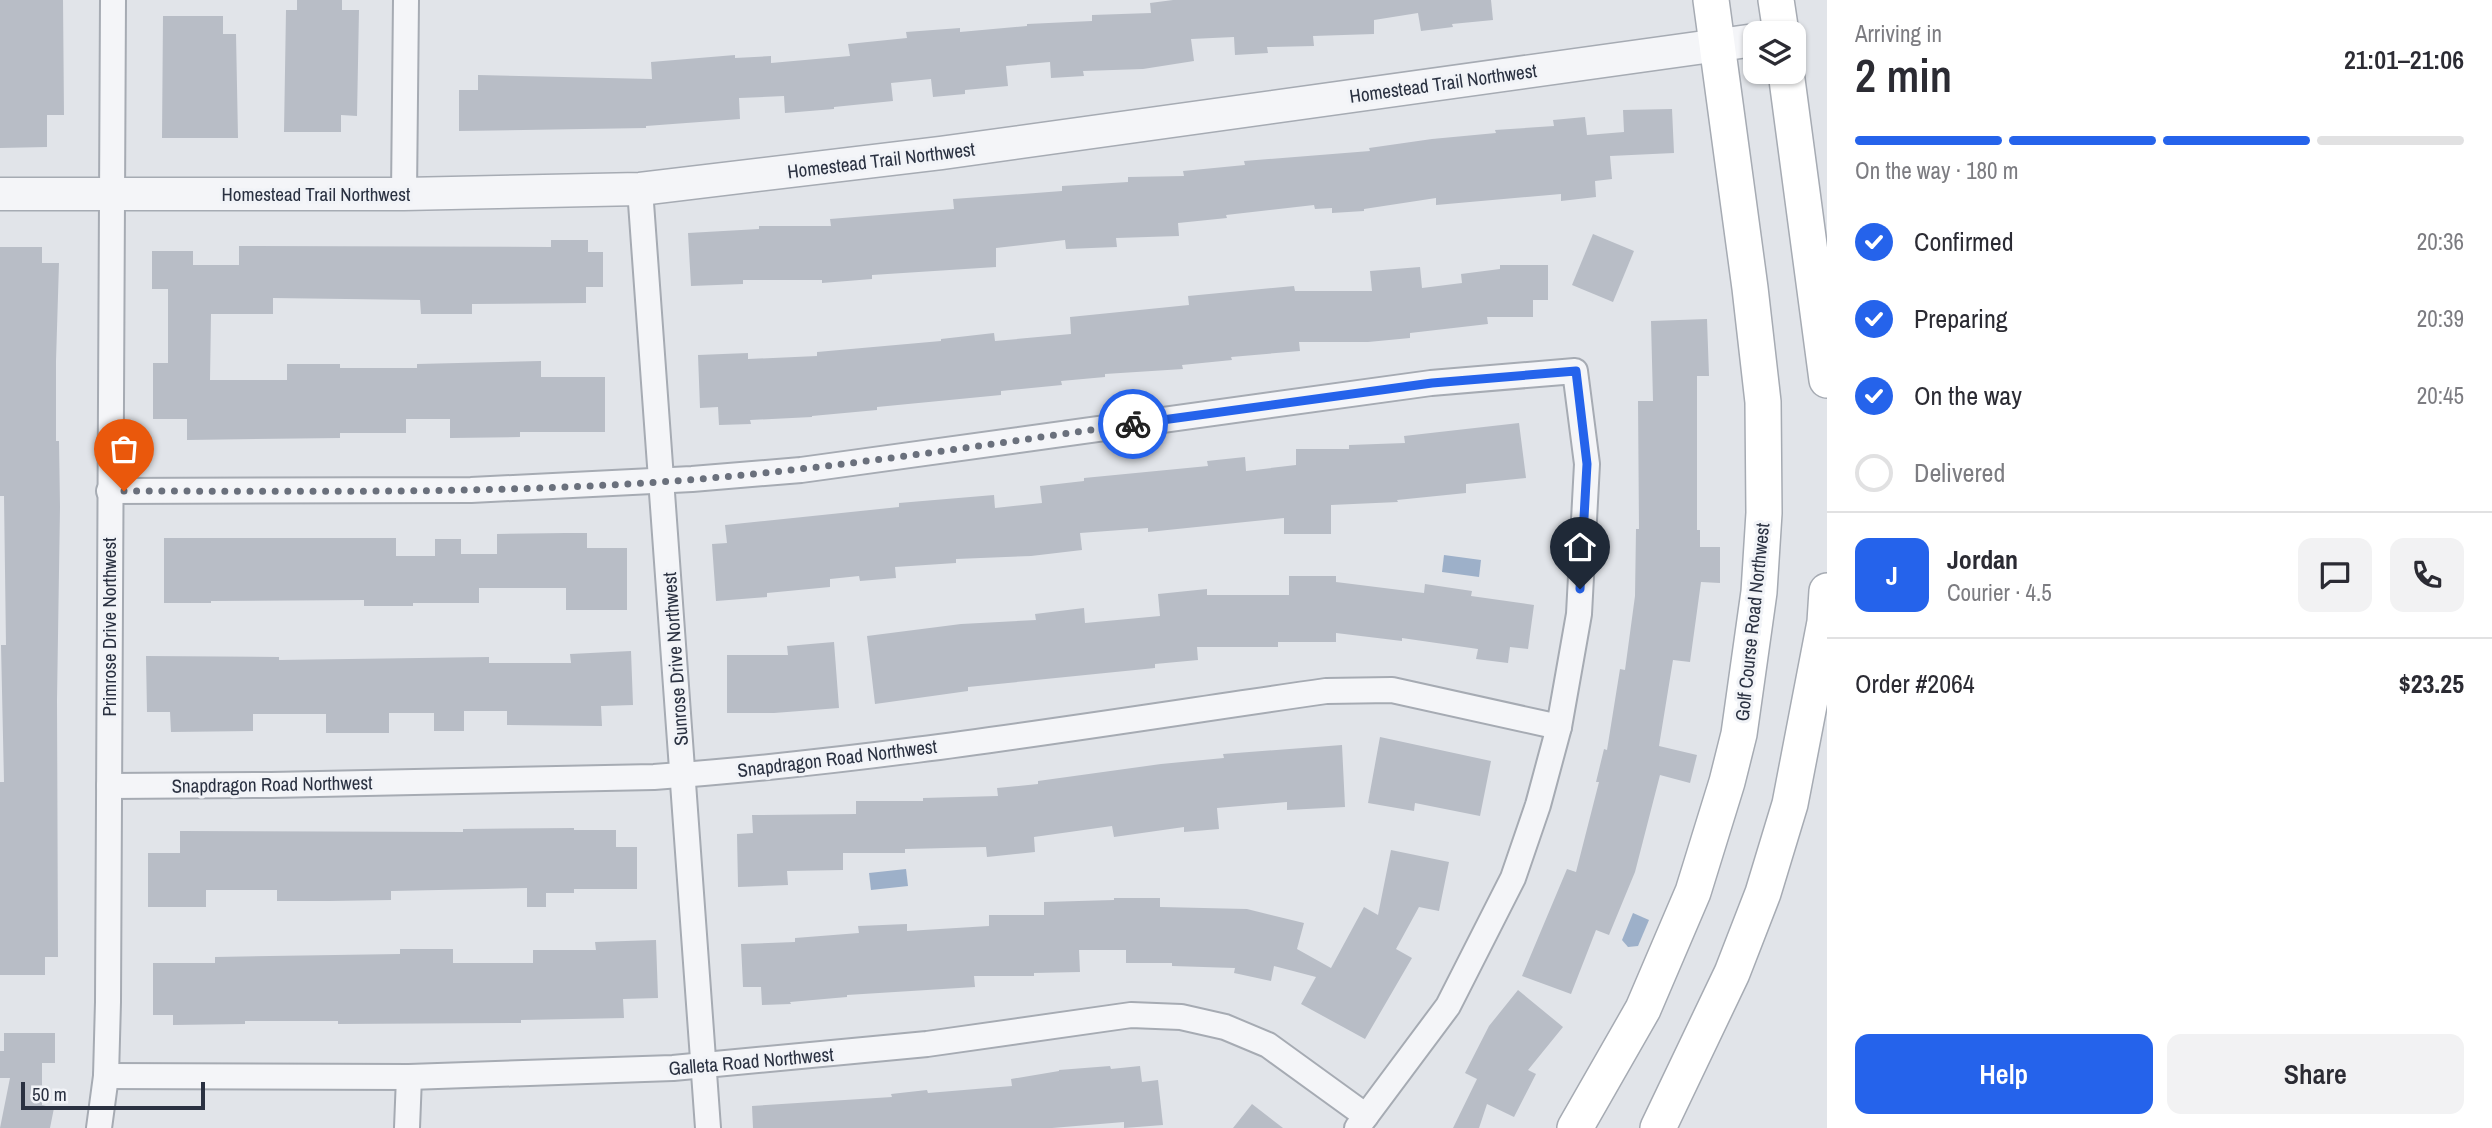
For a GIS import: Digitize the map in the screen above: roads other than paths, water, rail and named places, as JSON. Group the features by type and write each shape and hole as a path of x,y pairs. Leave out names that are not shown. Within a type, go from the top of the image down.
{"main road":[{"name":"Golf Course Road Northwest","path":"1575,1128 1643,1009 1693,892 1739,734 1759,592 1764,513 1763,402 1711,0"},
{"path":"1776,0 1779,21"},
{"path":"1788,84 1827,380"},
{"path":"1658,1128 1732,974 1763,892 1790,804 1825,622 1827,591"}],"street":[{"name":"Primrose Drive Northwest","path":"99,1128 106,1076 113,0"},
{"path":"404,194 406,0"},
{"name":"Homestead Trail Northwest","path":"0,194 404,194 640,189 941,153 1743,42"},
{"name":"Sunrose Drive Northwest","path":"640,189 708,1128"},
{"path":"109,491 471,490 661,482 801,470 1432,383 1576,371 1587,464 1579,614 1559,727 1538,805 1507,890 1448,1006 1362,1122"},
{"name":"Snapdragon Road Northwest","path":"109,786 271,785 683,775 905,751 1326,691 1392,690 1559,727"},
{"name":"Galleta Road Northwest","path":"106,1076 409,1077 704,1066 927,1044 1131,1015 1181,1017 1225,1027 1268,1045 1362,1122"},
{"path":"407,1128 409,1077"}],"water":[{"path":"1444,555 1481,560 1479,577 1442,572"},
{"path":"906,869 908,886 871,890 869,873"},
{"path":"1633,913 1649,920 1638,946 1628,947 1622,940"}]}
